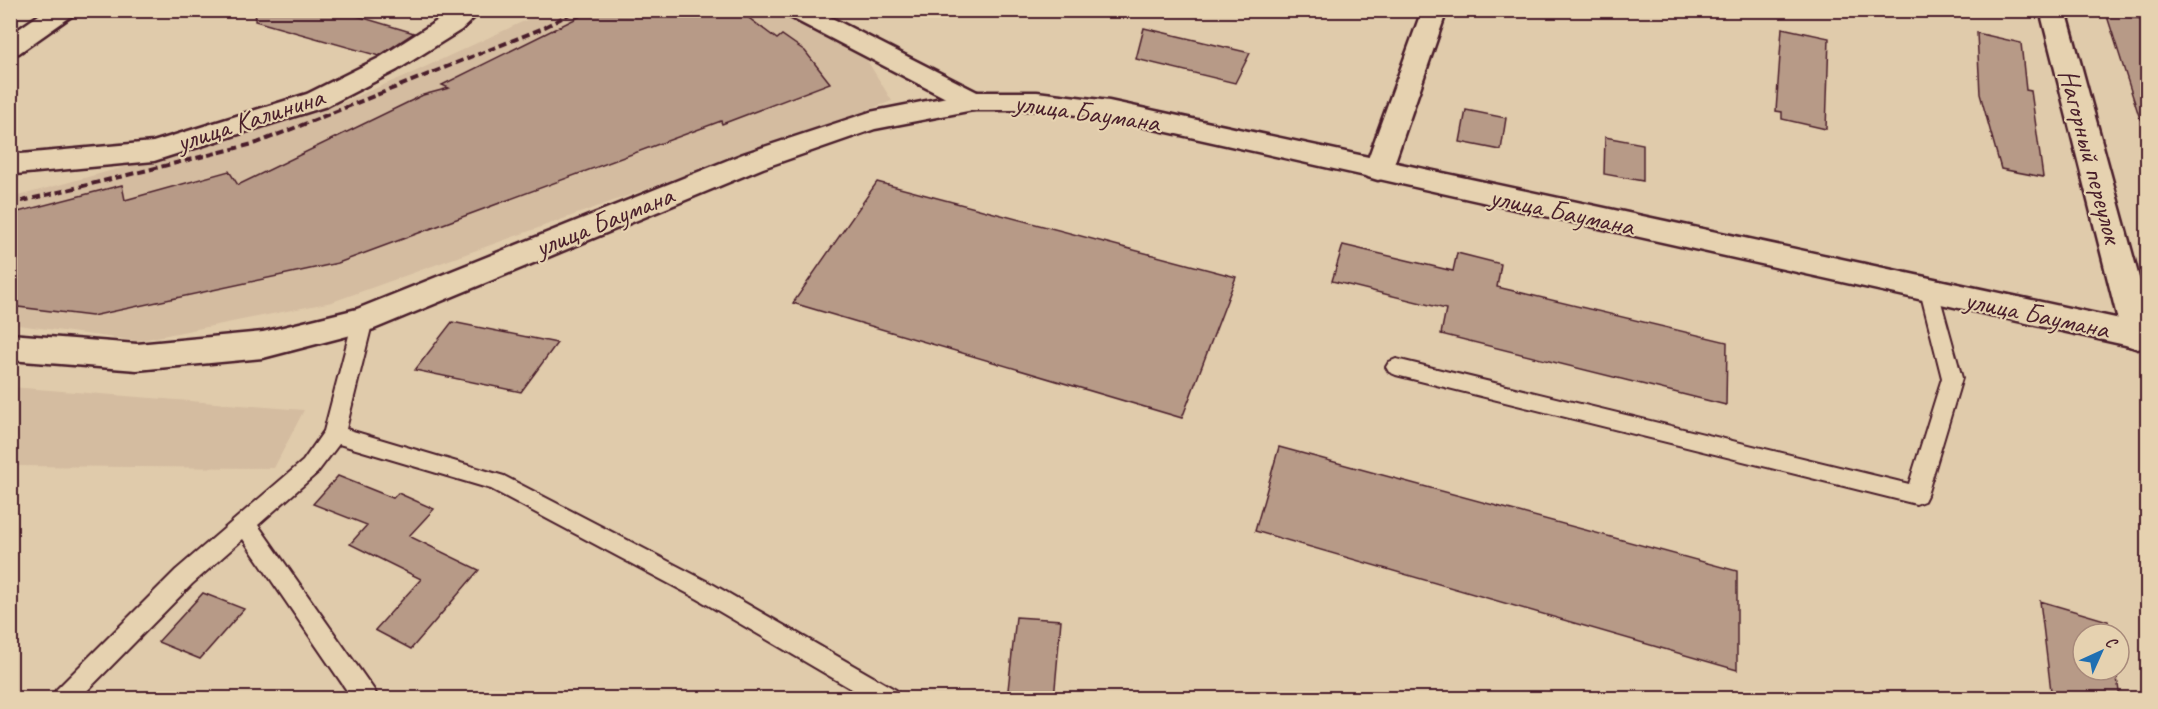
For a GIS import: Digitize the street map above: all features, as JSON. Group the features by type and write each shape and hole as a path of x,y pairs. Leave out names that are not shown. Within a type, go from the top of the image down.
{"main road":[{"path":"10,47 64,10"},
{"name":"улица Калинина","path":"10,160 16,164 154,151 317,100 388,64 452,25 470,10"},
{"path":"795,10 973,101"},
{"path":"1378,170 1435,10"},
{"name":"Нагорный переулок","path":"2053,10 2143,337"},
{"name":"улица Баумана","path":"10,347 138,357 263,345 363,320 753,161 870,121 973,101 1037,100 1110,110 2143,337"}],"lane":[{"path":"1396,367 1916,495 1952,378 1929,291"},
{"path":"64,699 184,577 310,467 334,434 363,320"},
{"path":"334,434 496,482 706,592 888,699"},
{"path":"245,524 366,699"}],"shaded area":[{"path":"546,11 776,11 865,57 892,101 332,302 137,341 11,324 11,198 245,134 343,102"},
{"path":"10,387 304,410 274,468 11,466"}],"building":[{"path":"256,10 337,10 414,33 379,56 255,21"},
{"path":"593,10 738,10 777,39 782,35 805,51 830,83 338,263 92,316 10,306 10,214 122,185 125,200 229,171 238,185 423,95 449,88 442,85"},
{"path":"2106,13 2148,20 2148,118 2140,119"},
{"path":"1144,28 1250,53 1235,83 1136,59"},
{"path":"1782,28 1829,38 1826,129 1782,119 1782,112 1776,111"},
{"path":"1977,33 2021,43 2026,90 2031,91 2043,177 2001,169 1980,94"},
{"path":"1466,110 1506,118 1501,150 1460,142"},
{"path":"1605,137 1643,144 1643,181 1604,174"},
{"path":"877,182 1236,277 1182,418 793,303"},
{"path":"1343,245 1453,271 1457,253 1501,264 1497,287 1727,342 1726,405 1441,334 1446,309 1332,281"},
{"path":"452,322 557,343 521,392 415,370"},
{"path":"1279,447 1737,571 1737,670 1255,531"},
{"path":"338,476 393,498 398,493 434,509 409,536 479,570 411,649 375,630 421,579 350,544 367,525 313,504"},
{"path":"203,593 244,609 200,659 158,642"},
{"path":"2040,601 2108,621 2071,622 2071,682 2118,682 2120,699 2052,699"},
{"path":"1016,617 1061,620 1054,699 1007,699"}],"railway":[{"path":"10,204 257,143 541,29 577,10"}]}
